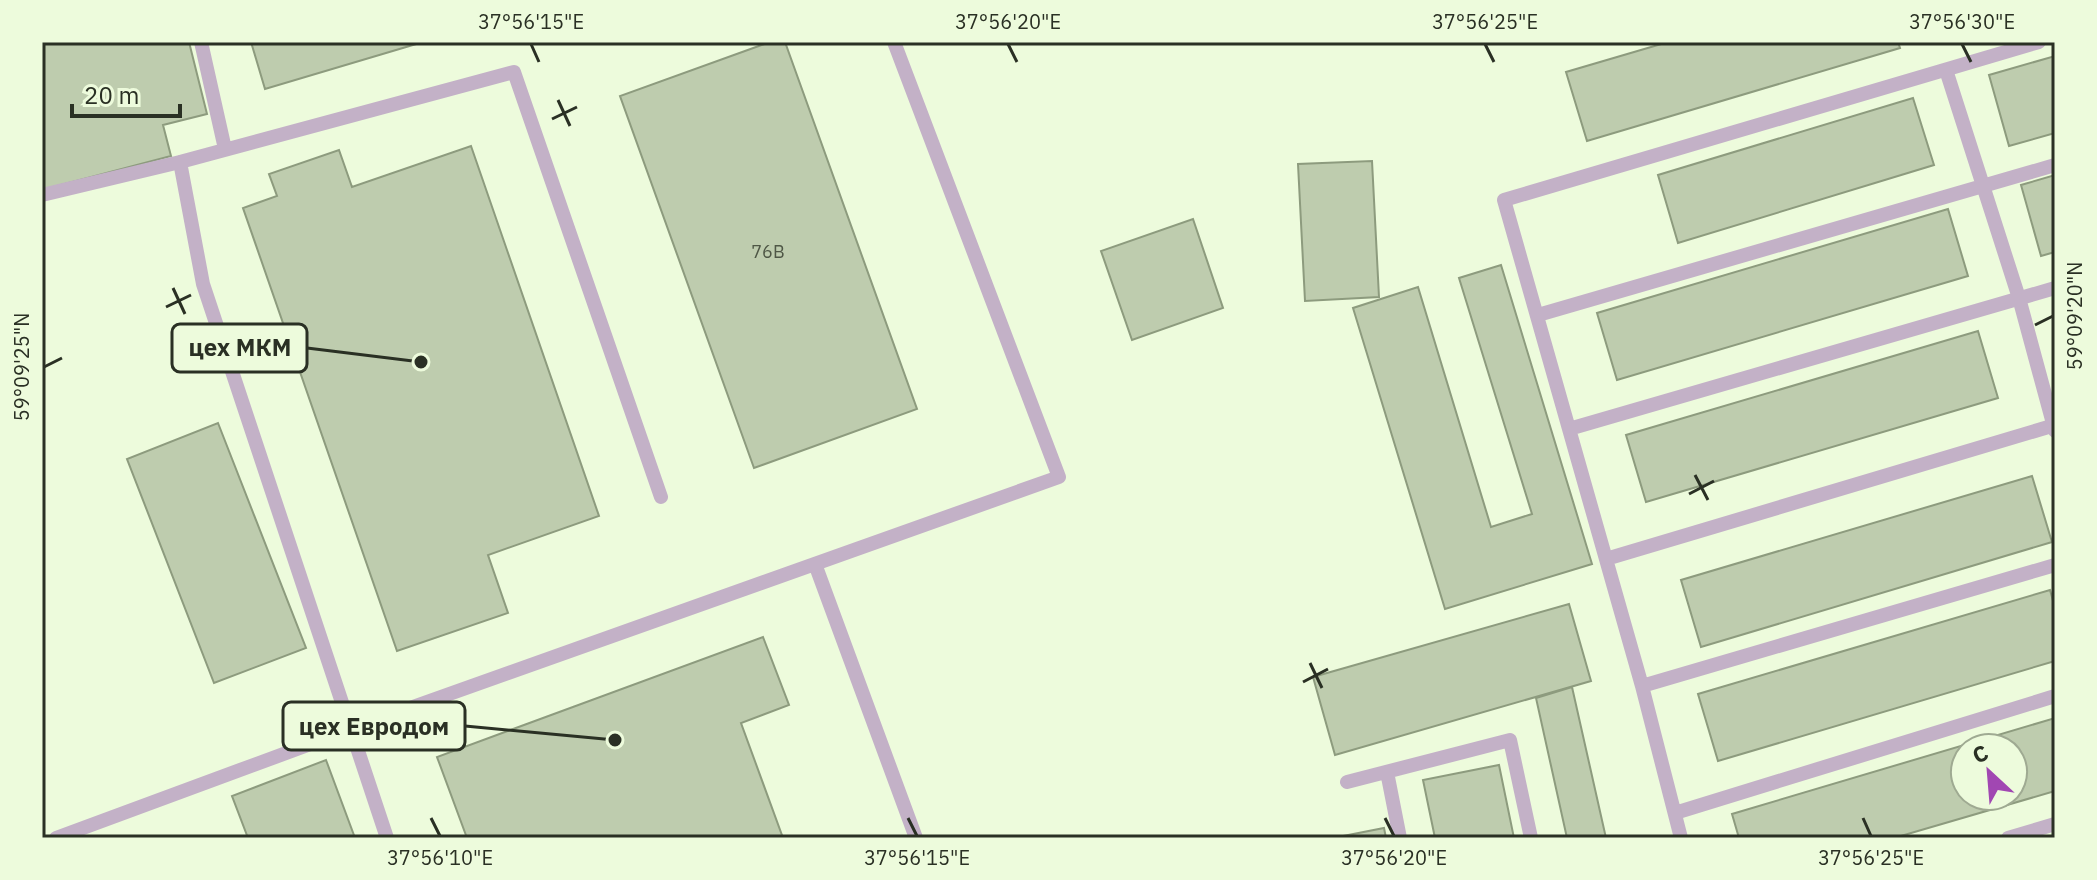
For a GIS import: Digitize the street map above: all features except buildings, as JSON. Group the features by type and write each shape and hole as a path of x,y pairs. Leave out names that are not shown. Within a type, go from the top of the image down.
{"lane":[{"path":"201,42 225,149"},
{"path":"56,838 351,729 1059,477 894,42"},
{"path":"1681,838 1642,686 1504,200 2039,42"},
{"path":"1606,559 2054,427 2019,298 1946,70"},
{"path":"42,195 180,162 514,72 661,497"},
{"path":"180,162 203,284 387,838"},
{"path":"1538,315 2055,165"},
{"path":"1569,429 2055,288"},
{"path":"815,564 916,838"},
{"path":"1642,686 2055,565"},
{"path":"1675,813 2055,696"},
{"path":"1347,782 1510,740 1531,838"},
{"path":"1387,772 1400,838"},
{"path":"2008,838 2055,824"}],"place":[{"name":"цех МКМ","path":"421,362"},
{"name":"цех Евродом","path":"615,740"}]}
